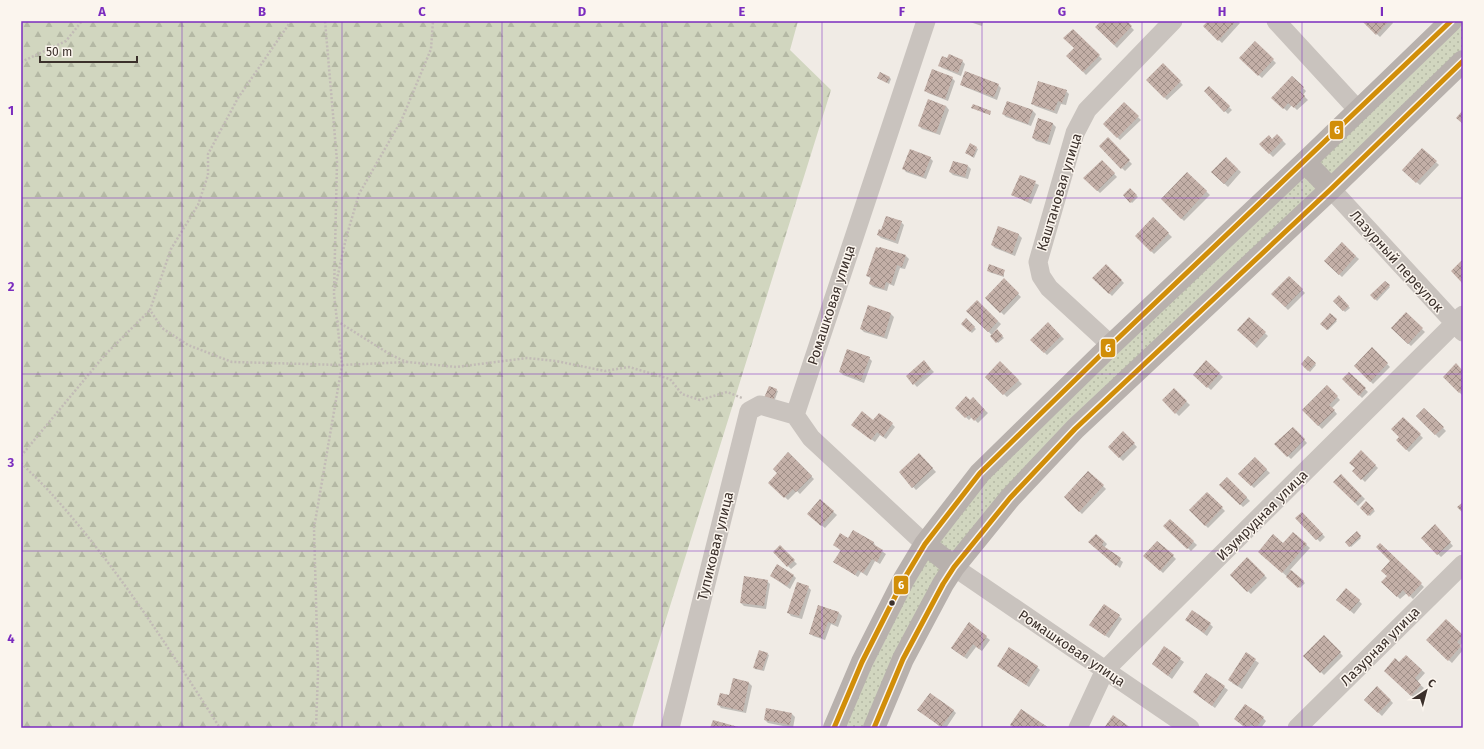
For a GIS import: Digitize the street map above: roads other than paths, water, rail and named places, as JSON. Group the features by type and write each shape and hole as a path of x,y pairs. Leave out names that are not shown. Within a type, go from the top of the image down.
{"main road":[{"path":"834,728 862,662 904,579 925,544 980,473 1111,345 1305,162 1451,21"},
{"path":"874,728 903,659 954,567 1010,498 1075,429 1331,189 1463,61"},
{"path":"1305,162 1331,189"},
{"path":"925,544 954,567"}],"street":[{"name":"Ромашковая улица","path":"795,415 926,21"},
{"name":"Каштановая улица","path":"1111,345 1049,288 1041,276 1038,262 1075,133 1087,110 1173,21"},
{"path":"1276,21 1358,110"},
{"name":"Лазурный переулок","path":"1331,189 1460,324"},
{"name":"Изумрудная улица","path":"1078,728 1105,670 1460,324"},
{"name":"Тупиковая улица","path":"670,728 749,410 760,405 795,415"},
{"path":"795,415 811,438 925,544"},
{"name":"Лазурная улица","path":"1297,728 1463,564"},
{"name":"Ромашковая улица","path":"954,567 1190,728"}]}
